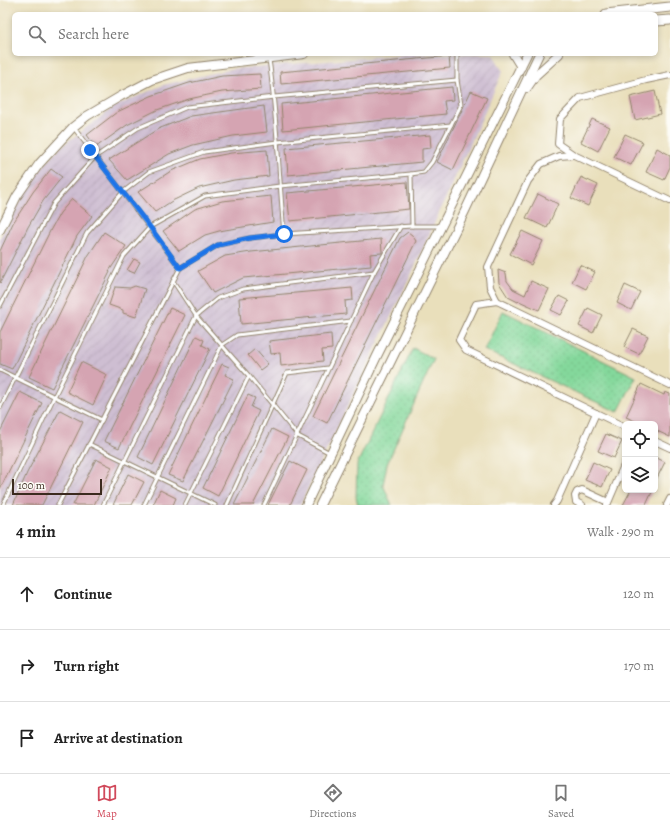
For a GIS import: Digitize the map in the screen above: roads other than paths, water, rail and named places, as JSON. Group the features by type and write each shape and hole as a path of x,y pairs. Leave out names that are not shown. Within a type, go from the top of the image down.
{"main road":[{"path":"627,12 670,8"},
{"path":"658,22 670,20"}],"street":[{"path":"0,230 17,196 39,164 73,127 87,116 152,80 188,68 286,56"},
{"path":"514,56 521,66"},
{"path":"306,505 441,226 526,56"},
{"path":"320,505 465,211 538,56"},
{"path":"511,112 536,75 557,56"},
{"path":"670,75 580,98 560,119 558,144 574,155 670,201"},
{"path":"497,302 490,287 488,267 528,181 541,164 559,156 574,155"},
{"path":"622,426 466,350 459,340 476,304 497,302 670,385"},
{"path":"554,505 596,413"},
{"path":"658,442 670,448"},
{"path":"582,505 576,502 575,496 577,492 582,490 607,503 622,470"},
{"path":"667,505 670,499"}],"lane":[{"path":"3,505 54,397 124,256 150,227 206,196 280,186 424,172 432,162 461,105 457,80 457,56"},
{"path":"269,58 274,97 284,234"},
{"path":"0,306 54,203 95,157 138,128 188,107 274,97 457,80"},
{"path":"0,408 87,234 123,192 149,172 204,152 277,142 451,125"},
{"path":"73,127 180,268"},
{"path":"411,174 412,226"},
{"path":"58,505 180,268 218,245 250,238 284,234 401,226 441,226"},
{"path":"264,505 298,436 328,368 374,272 401,226"},
{"path":"103,505 196,316 218,298 243,289 374,272"},
{"path":"172,281 196,316 249,376 298,436 331,453"},
{"path":"144,505 222,345 237,335 351,321"},
{"path":"227,505 287,374 328,368"},
{"path":"0,370 102,420"},
{"path":"185,505 249,376"},
{"path":"90,444 215,505"}]}
